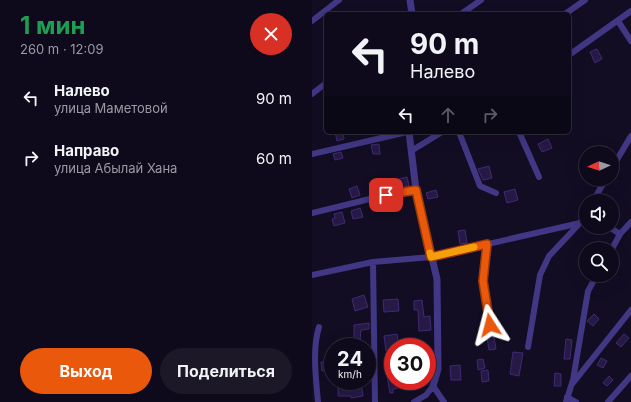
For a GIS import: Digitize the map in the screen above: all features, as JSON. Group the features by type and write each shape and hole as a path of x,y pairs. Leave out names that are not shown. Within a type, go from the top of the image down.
{"street":[{"path":"312,21 339,0"},
{"path":"410,0 412,12"},
{"path":"464,12 481,0"},
{"path":"569,12 586,0"},
{"path":"571,54 631,11"},
{"path":"618,21 631,41"},
{"path":"312,94 324,85"},
{"path":"312,154 399,134"},
{"path":"408,134 416,190 437,284 438,369 436,376"},
{"path":"411,151 439,134"},
{"path":"460,134 480,186 496,192"},
{"path":"520,134 539,177"},
{"path":"619,156 631,136"},
{"path":"312,213 386,195 416,190"},
{"path":"616,242 620,234 631,222"},
{"path":"312,275 372,262 431,257 579,223"},
{"path":"528,347 540,275 549,256 579,226"},
{"path":"487,244 483,281 490,325"},
{"path":"372,262 375,402"},
{"path":"576,402 567,400 571,386 588,291 593,282"},
{"path":"571,386 631,310"},
{"path":"318,402 315,364 317,333 319,327"},
{"path":"608,402 631,376"},
{"path":"414,402 426,395 430,390"},
{"path":"436,390 444,402"}],"building":[{"path":"597,49 602,59 595,63 590,52"},
{"path":"335,134 343,134 344,139 337,141"},
{"path":"548,139 552,148 542,152 538,144"},
{"path":"379,144 380,154 373,154 371,145"},
{"path":"341,152 343,158 335,160 333,154"},
{"path":"489,166 492,178 483,180 478,169"},
{"path":"407,177 409,186 401,188 399,179"},
{"path":"377,181 380,191 371,194 369,183"},
{"path":"357,186 360,195 352,198 349,189"},
{"path":"515,189 518,200 507,203 504,192"},
{"path":"436,190 438,197 428,199 426,193"},
{"path":"360,208 363,217 353,219 351,211"},
{"path":"342,212 345,223 334,226 332,219 335,218 334,214"},
{"path":"465,230 467,243 460,244 458,231"},
{"path":"364,295 368,307 355,311 352,299"},
{"path":"398,299 399,311 384,312 383,300"},
{"path":"422,300 424,317 430,316 431,330 419,331 418,310 414,310 414,301"},
{"path":"594,314 599,319 593,326 587,321"},
{"path":"369,323 369,329 361,330 360,338 354,338 354,325"},
{"path":"397,334 398,338 384,338 384,336"},
{"path":"624,334 629,338 621,347 616,343"},
{"path":"494,337 496,349 489,350 487,338"},
{"path":"566,339 572,340 570,359 564,359"},
{"path":"513,352 523,353 519,376 510,374"},
{"path":"601,358 607,361 603,368 597,365"},
{"path":"483,359 485,368 478,370 477,360"},
{"path":"321,362 324,362 324,371 322,371"},
{"path":"460,365 461,380 451,380 450,366"},
{"path":"488,370 489,381 482,382 481,371"},
{"path":"555,373 561,374 561,386 554,386"},
{"path":"609,376 613,380 607,386 603,383"},
{"path":"338,390 362,390 363,396 351,398 351,396 338,396"}],"slow traffic":[{"path":"430,253 431,257 474,247"}],"route":[{"path":"386,195 416,190 431,257 487,244 483,281 490,325"}]}
